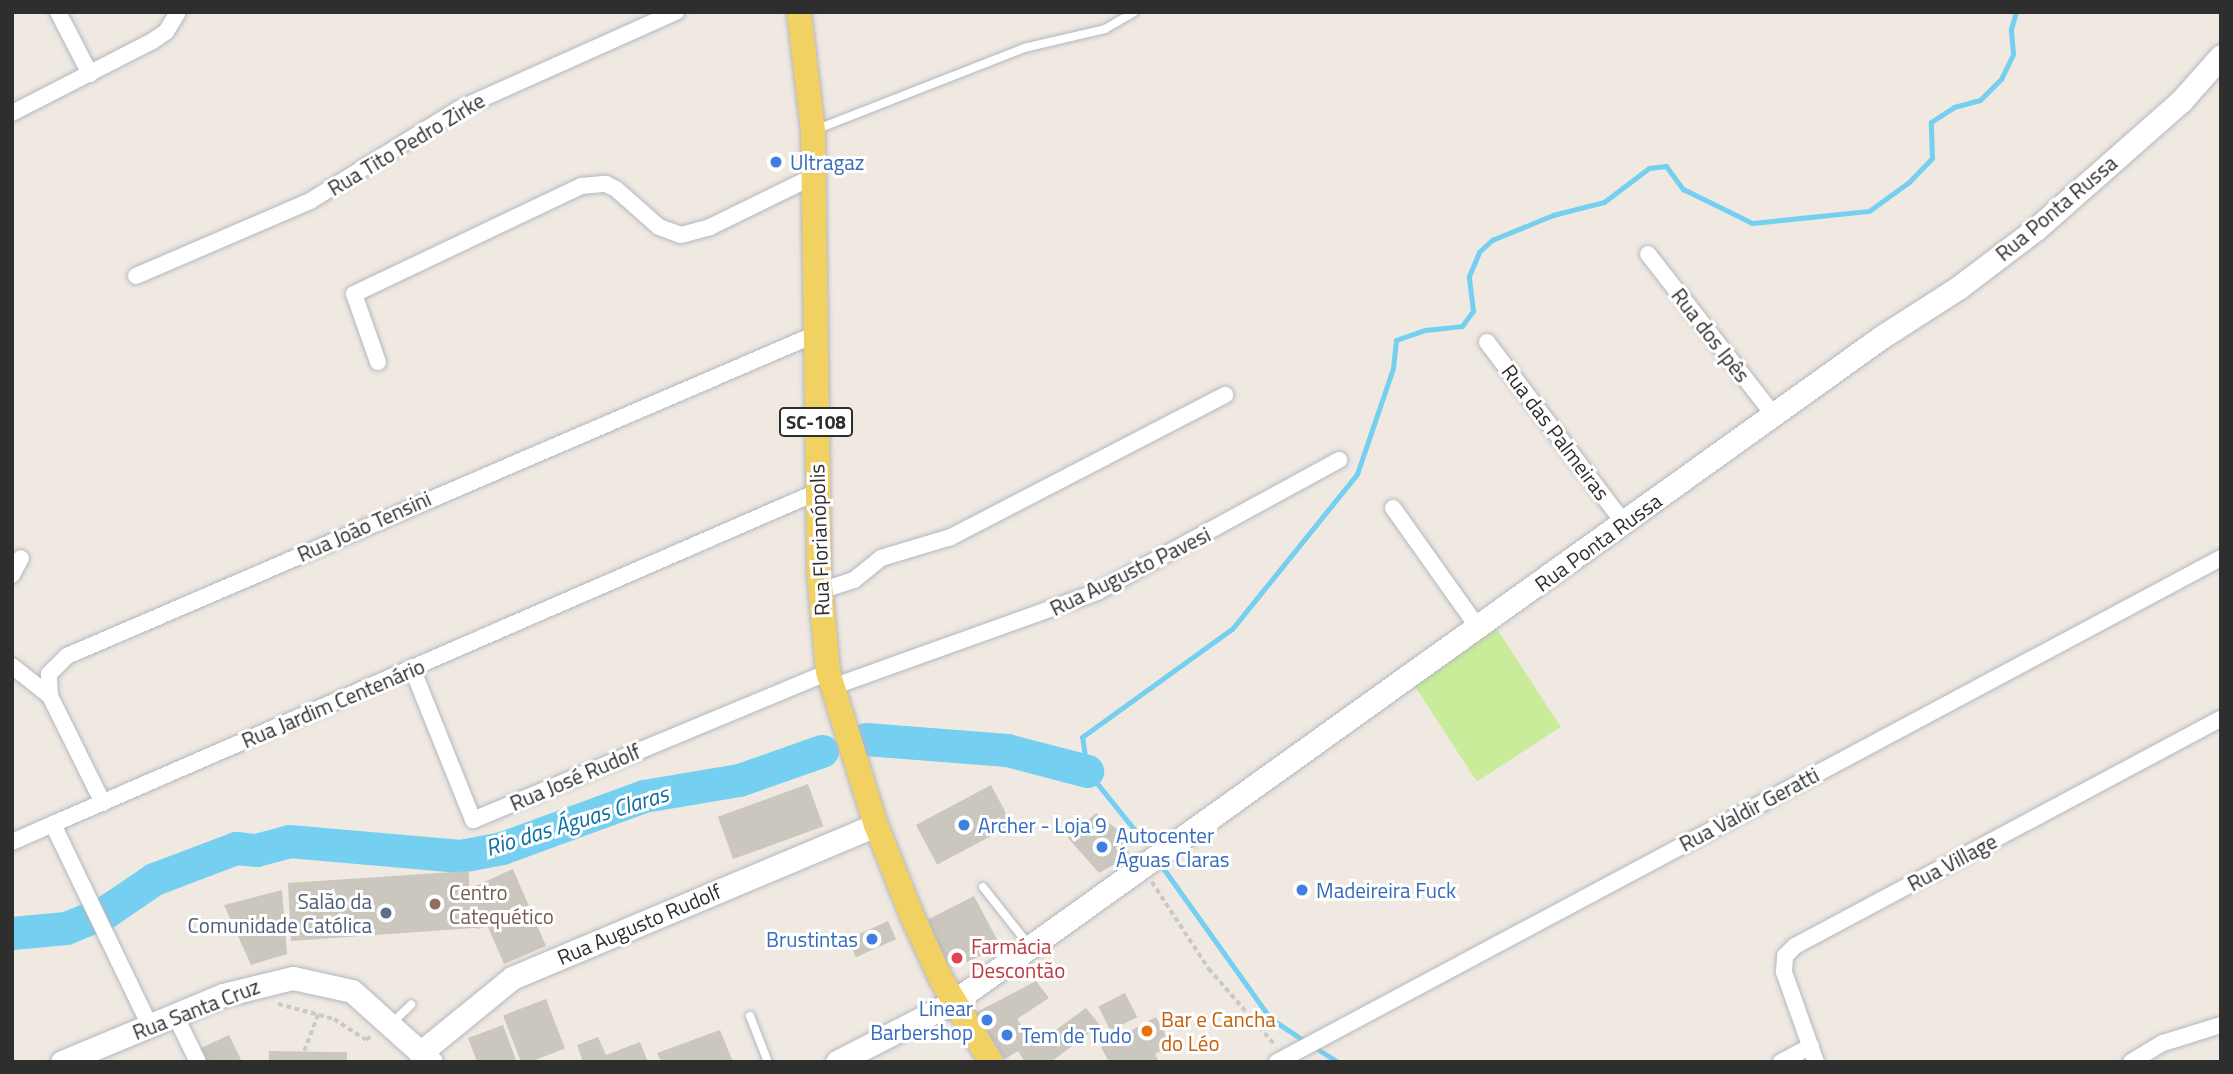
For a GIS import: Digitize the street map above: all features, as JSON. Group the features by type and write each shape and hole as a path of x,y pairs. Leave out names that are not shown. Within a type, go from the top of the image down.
{"main road":[{"name":"Rua Florianópolis","path":"799,12 813,131 820,591 830,680 876,825 909,911 953,1002"},
{"name":"SC-108","path":"953,1002 991,1062"}],"street":[{"path":"58,12 90,74"},
{"path":"12,113 151,42 166,32 178,12"},
{"name":"Rua Tito Pedro Zirke","path":"136,276 310,201 459,109 676,12"},
{"name":"Rua Ponta Russa","path":"953,1002 2037,228 2181,101 2221,56"},
{"path":"378,362 354,294 581,186 606,184 659,227 681,236 710,227 814,176"},
{"name":"Rua dos Ipês","path":"1648,254 1774,415"},
{"name":"Rua João Tensini","path":"50,696 49,674 82,649 816,334"},
{"name":"Rua das Palmeiras","path":"1487,342 1624,523"},
{"path":"820,591 854,580 881,558 951,537 1225,396"},
{"name":"Rua Augusto Pavesi","path":"830,680 1097,592 1339,460"},
{"name":"Rua Jardim Centenário","path":"12,842 817,492"},
{"path":"1393,508 1479,629"},
{"path":"12,575 21,558"},
{"name":"Rua Valdir Geratti","path":"1282,1059 2221,558"},
{"path":"12,666 50,696 103,803"},
{"name":"Rua José Rudolf","path":"412,668 473,820 830,680"},
{"name":"Rua Village","path":"1814,1054 1784,972 1785,956 1795,946 2221,719"},
{"path":"53,824 150,1026"},
{"name":"Rua Augusto Rudolf","path":"425,1058 512,978 876,825"},
{"name":"Rua Santa Cruz","path":"62,1062 175,1015 272,980 326,977 352,991 425,1058"},
{"path":"837,1062 862,1055 953,1002"},
{"path":"175,1015 198,1062"},
{"path":"2132,1062 2163,1043 2221,1025"},
{"path":"1781,1062 1814,1054"}],"lane":[{"path":"813,131 1024,48 1105,29 1134,12"},
{"path":"983,887 1030,946"},
{"path":"389,1025 411,1005"},
{"path":"750,1016 768,1062"}],"path":[{"path":"1141,866 1209,969 1282,1059"},
{"path":"470,920 477,919 478,929"},
{"path":"282,1006 318,1014 366,1040"},
{"path":"304,1051 318,1014"}],"green space":[{"path":"1497,629 1561,727 1477,782 1413,683"}],"building":[{"path":"808,784 823,826 733,859 718,817"},
{"name":"Archer - Loja 9","path":"991,785 1012,825 937,865 916,825"},
{"name":"Autocenter Águas Claras","path":"1096,813 1127,837 1129,856 1099,873 1068,838"},
{"name":"Salão da Comunidade Católica","path":"513,869 546,946 504,964 488,927 291,941 288,883 469,871 469,900 475,899 471,888"},
{"path":"282,890 287,954 251,965 224,905"},
{"path":"974,896 1001,947 955,967 940,960 925,921"},
{"name":"Brustintas","path":"888,921 896,939 856,957 848,939"},
{"path":"1036,981 1049,998 1017,1019 1032,1041 1043,1034 1046,1037 1086,1008 1100,1025 1051,1062 1025,1062 1018,1051 1005,1059 973,1014"},
{"path":"1125,993 1137,1017 1111,1031 1098,1007"},
{"path":"546,999 565,1048 530,1062 521,1062 503,1015"},
{"name":"Bar e Cancha do Léo","path":"1156,1017 1171,1045 1155,1054 1159,1062 1109,1062 1101,1047"},
{"path":"503,1025 516,1060 477,1062 468,1038"},
{"path":"720,1030 733,1062 661,1062 657,1053"},
{"path":"229,1035 242,1062 205,1062 199,1049"},
{"path":"598,1037 606,1055 640,1042 648,1062 583,1062 577,1045"},
{"path":"269,1051 347,1052 347,1062 269,1062"}],"waterway":[{"path":"1142,839 1087,771 1082,737 1232,629 1357,474 1393,368 1396,340 1425,330 1462,326 1473,311 1469,276 1479,252 1492,240 1553,215 1604,202 1649,168 1666,166 1683,189 1752,223 1869,211 1909,182 1932,158 1931,122 1954,107 1980,100 2001,79 2013,54 2011,29 2016,12"},
{"name":"Rio das Águas Claras","path":"866,739 1007,750 1087,771"},
{"name":"Rio das Águas Claras","path":"12,933 66,928 107,911 154,879 236,848 256,850 289,841 460,856 502,848 644,796 739,780 822,751"},
{"name":"Rio das Águas Claras","path":"1163,868 1270,1018 1306,1042"},
{"name":"Rio das Águas Claras","path":"1314,1047 1338,1062"}],"place":[{"name":"Ultragaz","path":"776,162"},
{"name":"Archer - Loja 9","path":"964,825"},
{"name":"Autocenter Águas Claras","path":"1102,847"},
{"name":"Madeireira Fuck","path":"1302,890"},
{"name":"Centro Catequético","path":"435,904"},
{"name":"Salão da Comunidade Católica","path":"386,913"},
{"name":"Brustintas","path":"872,939"},
{"name":"Farmácia Descontão","path":"957,958"},
{"name":"Linear Barbershop","path":"987,1020"},
{"name":"Bar e Cancha do Léo","path":"1147,1031"},
{"name":"Tem de Tudo","path":"1007,1035"}]}
